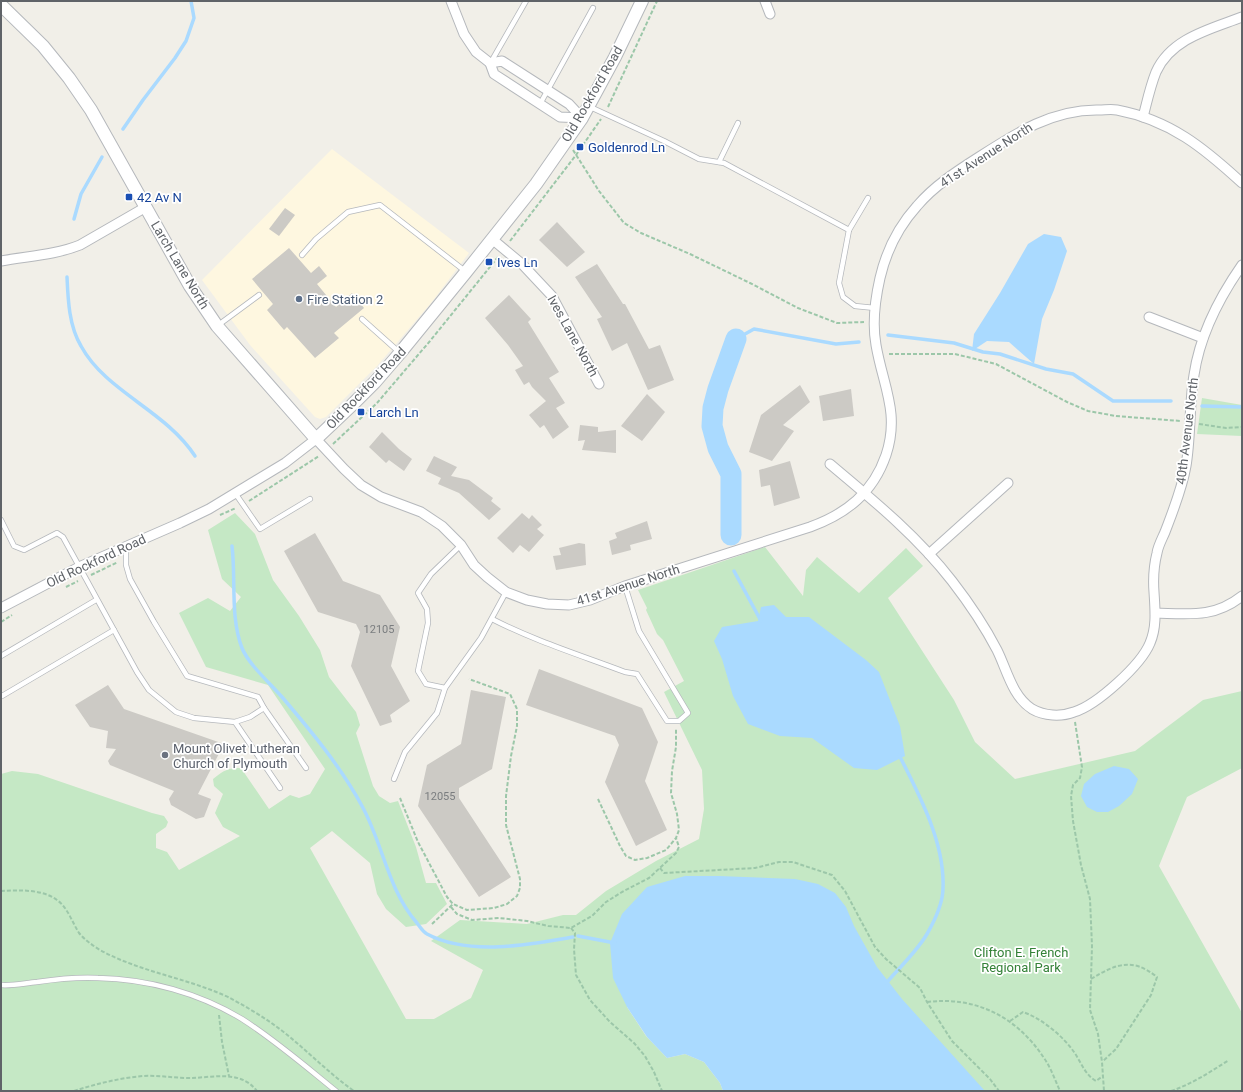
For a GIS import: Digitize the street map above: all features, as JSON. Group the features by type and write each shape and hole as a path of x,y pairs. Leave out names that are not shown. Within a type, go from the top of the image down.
{"street":[{"path":"451,1 464,34 476,52 490,63 494,74 560,117 582,118"},
{"name":"Old Rockford Road","path":"1,608 79,567 192,518 209,509 284,462 316,439 357,401 400,353 466,272 536,184 567,141 582,118 615,57 642,1"},
{"path":"765,1 770,14"},
{"name":"Larch Lane North","path":"1,5 43,46 69,78 91,110 190,286 217,326 316,439"},
{"path":"1143,117 1157,71 1168,55 1182,42 1200,33 1242,17"},
{"path":"490,63 502,61 569,104 582,118"},
{"name":"41st Avenue North","path":"316,439 361,485 381,497 421,512 442,526 461,545 474,565 506,592 527,600 547,604 569,605 590,600 625,586 824,522 843,511 865,494 886,457 891,436 891,410 878,354 874,321 880,280 886,256 900,228 917,205 935,188 957,171 1015,133 1064,113 1089,109 1116,110 1143,117 1172,128 1223,165 1242,183"},
{"path":"1,261 69,250 146,207"},
{"name":"Ives Lane North","path":"492,239 522,264 552,296 599,384"},
{"name":"40th Avenue North","path":"1074,713 1096,700 1130,672 1150,643 1156,613 1154,590 1157,550 1181,489 1186,466 1196,361 1214,310 1242,265"},
{"path":"1149,318 1203,338"},
{"path":"830,464 916,540 951,580 978,616 997,651 1013,686 1022,699 1033,709 1046,714 1061,715 1074,713"},
{"path":"929,554 1008,483"},
{"path":"1156,613 1190,614 1213,612 1227,607 1242,596"}],"lane":[{"path":"490,63 526,1"},
{"path":"540,104 593,8"},
{"path":"588,106 699,159 724,163 849,230"},
{"path":"719,162 738,123"},
{"path":"868,198 849,230 839,283 843,297 855,306 875,308"},
{"path":"302,255 316,239 348,212 380,205 466,272"},
{"path":"217,326 259,295"},
{"path":"362,319 400,353"},
{"path":"235,493 260,529 310,499"},
{"path":"1,520 14,546 24,550 57,533 62,537 137,672 149,690 176,712 194,718 235,722 250,717 264,708"},
{"path":"445,688 426,684 418,671 428,623 427,609 418,593 431,574 461,545"},
{"path":"126,546 126,559 130,578 154,622 187,676 258,697 306,768"},
{"path":"492,618 520,633 625,672 637,674 667,721 679,721 688,713 639,631 625,586"},
{"path":"394,779 405,752 437,713 445,688 481,638 506,592"},
{"path":"1,656 96,600"},
{"path":"1,695 2,696 114,630"},
{"path":"235,722 280,788"},
{"path":"1,985 60,979 98,978 140,982 174,989 222,1008 242,1019 336,1091"}],"path":[{"path":"216,518 243,505 314,461 377,403 430,341 504,249 576,155 604,114 657,1"},
{"path":"567,141 599,191 624,224 697,257 798,308 828,320 838,323 874,321"},
{"path":"878,354 955,354 996,364 1088,411 1116,416 1189,422 1226,428 1242,426"},
{"path":"66,587 126,559"},
{"path":"1,622 15,613"},
{"path":"400,798 418,842 447,897 454,904 467,910 494,908 507,904 517,896 520,888 520,879 506,825 506,796 510,756 518,726 518,709 510,694 469,679"},
{"path":"1074,713 1082,768 1080,778 1073,785 1071,796 1073,821 1081,865 1090,899 1092,946 1090,1010 1098,1034 1104,1091"},
{"path":"598,799 626,856 635,860 647,858 666,850 676,838 679,830 677,814 671,793 677,732 674,721"},
{"path":"451,907 457,914 472,920 499,918 571,928 592,916 606,902 649,878 676,852 679,847 676,838"},
{"path":"660,868 664,873 755,868 779,862 793,862 832,874 845,891 875,947 886,959 920,988 927,1002 952,1041 990,1079 999,1091"},
{"path":"1,891 32,892 49,896 58,901 85,940 94,946 131,964 198,985 245,1007 278,1028 354,1091"},
{"path":"432,924 454,904"},
{"path":"571,928 575,933 574,949 576,975 590,1000 610,1022 634,1043 641,1052 654,1072 662,1091"},
{"path":"1091,979 1110,968 1126,964 1146,968 1157,977 1151,995 1116,1049 1102,1062"},
{"path":"927,1002 942,1000 967,1003 988,1009 1010,1021 1034,1045 1045,1059 1060,1091"},
{"path":"1010,1021 1023,1012 1032,1015 1047,1025 1072,1050 1089,1077 1096,1081 1103,1076"},
{"path":"218,1017 229,1076"},
{"path":"1171,1091 1195,1081 1229,1060"},
{"path":"74,1091 104,1081 143,1076 190,1078 229,1076 242,1078 258,1091"}],"shaded area":[{"path":"332,149 469,253 431,303 377,366 326,417 320,419 315,417 250,345 202,280"}],"green space":[{"path":"1202,398 1242,405 1242,436 1197,434"},
{"name":"Clifton E. French Regional Park","path":"235,513 255,534 273,580 299,616 320,650 329,677 356,712 360,725 356,733 373,786 379,796 390,803 398,801 416,847 426,883 436,883 447,904 426,924 406,927 386,909 377,894 370,863 332,831 310,848 406,1019 434,1019 471,998 483,970 431,941 460,920 527,924 563,915 576,915 606,891 656,861 699,839 704,809 702,770 664,692 684,681 663,640 657,634 638,590 765,547 803,596 806,570 817,557 859,593 906,548 923,566 888,598 954,700 975,742 1015,779 1135,751 1203,700 1242,691 1242,768 1187,797 1159,866 1242,1013 1242,1091 956,1091 693,876 685,876 627,1007 646,1036 667,1058 685,1054 704,1062 720,1083 723,1091 1,1091 1,774 12,771 38,774 164,816 168,822 166,827 156,834 156,848 167,852 179,870 240,836 223,827 215,813 223,794 214,786 213,779 220,773 233,768 241,768 269,809 290,795 299,798 310,794 325,769 268,685 206,667 179,613 208,598 230,611 241,597 222,579 208,530"}],"water":[{"path":"1044,234 1061,237 1067,251 1054,290 1042,319 1034,364 1009,342 987,341 972,351 974,334 1000,293 1028,244"},
{"path":"774,605 786,617 809,617 866,660 879,672 900,726 905,756 877,770 854,768 812,738 780,736 748,724 733,696 722,659 714,641 722,627 758,621 761,607"},
{"path":"1114,766 1129,769 1138,779 1132,794 1119,806 1108,812 1097,812 1087,807 1081,796 1084,784 1095,774"},
{"path":"685,876 795,879 818,884 835,893 846,907 854,926 877,967 902,999 985,1091 723,1091 720,1083 704,1062 685,1054 667,1058 647,1037 627,1007 613,978 610,943 622,914 647,887"}],"building":[{"path":"285,208 295,215 279,236 269,229"},
{"path":"557,222 585,252 567,267 539,240"},
{"name":"Fire Station 2","path":"289,248 311,273 319,266 327,276 317,284 336,307 352,293 364,308 334,333 339,338 315,358 287,327 284,330 267,310 273,304 252,279"},
{"path":"597,264 623,304 625,304 649,349 660,345 674,380 648,390 627,343 612,351 597,319 602,317 575,277"},
{"path":"509,295 531,319 528,322 559,372 549,378 565,403 556,408 569,427 553,439 544,425 540,428 529,415 546,401 529,382 524,385 515,370 523,366 508,345 485,318"},
{"path":"800,385 810,402 783,425 794,431 772,461 749,452 761,415"},
{"path":"851,389 854,416 823,421 819,396"},
{"path":"647,394 665,412 642,441 621,426"},
{"path":"580,425 598,427 598,432 616,430 616,453 582,450 585,440 578,441"},
{"path":"382,432 399,449 412,459 404,471 389,460 386,463 369,447"},
{"path":"434,456 457,467 451,476 469,480 493,498 491,501 501,509 489,520 459,493 438,484 441,478 426,471"},
{"path":"790,461 800,498 774,506 770,485 761,487 759,470"},
{"path":"522,513 529,519 532,515 542,525 537,529 544,535 529,552 520,545 513,553 497,538"},
{"path":"647,521 652,539 630,545 631,550 612,555 609,541 617,538 615,533"},
{"path":"315,533 343,581 380,595 400,627 391,666 410,701 390,715 392,722 380,726 351,666 360,632 356,624 318,612 284,551"},
{"path":"579,543 585,544 586,565 556,570 553,556 561,555 559,548"},
{"path":"539,669 642,708 658,742 645,781 667,830 636,846 605,782 619,745 615,736 526,705"},
{"name":"Mount Olivet Lutheran Church of Plymouth","path":"108,685 124,709 224,744 198,794 211,799 204,817 196,819 171,805 169,799 174,791 110,765 108,761 116,749 106,748 108,731 90,727 75,705"},
{"path":"471,690 506,697 492,769 459,788 459,798 511,877 479,897 418,806 427,765 461,744"}],"waterway":[{"path":"123,129 186,41 194,18 191,1"},
{"path":"74,219 81,194 102,157"},
{"path":"67,277 69,304 74,330 81,346 92,362 120,389 168,426 183,440 195,456"},
{"path":"736,339 754,329 836,344 859,342"},
{"path":"888,335 954,343 983,352 1000,354 1046,369 1073,374 1113,401 1171,401"},
{"path":"731,535 731,474 718,448 712,426 713,408 718,389 736,339"},
{"path":"1202,406 1242,407"},
{"path":"232,546 236,624 242,648 249,661 304,723 345,777 369,821 399,896 407,910 423,931 443,941 480,947 499,947 537,943 573,937"},
{"path":"734,571 761,621"},
{"path":"887,985 888,981 914,952 927,934 936,918 943,894 943,871 935,836 915,786 899,755"},
{"path":"578,936 615,943"}],"place":[{"name":"Goldenrod Ln","path":"580,147"},
{"name":"42 Av N","path":"129,197"},
{"name":"Ives Ln","path":"489,262"},
{"name":"Fire Station 2","path":"299,299"},
{"name":"Larch Ln","path":"361,412"},
{"name":"Mount Olivet Lutheran Church of Plymouth","path":"165,755"}]}
